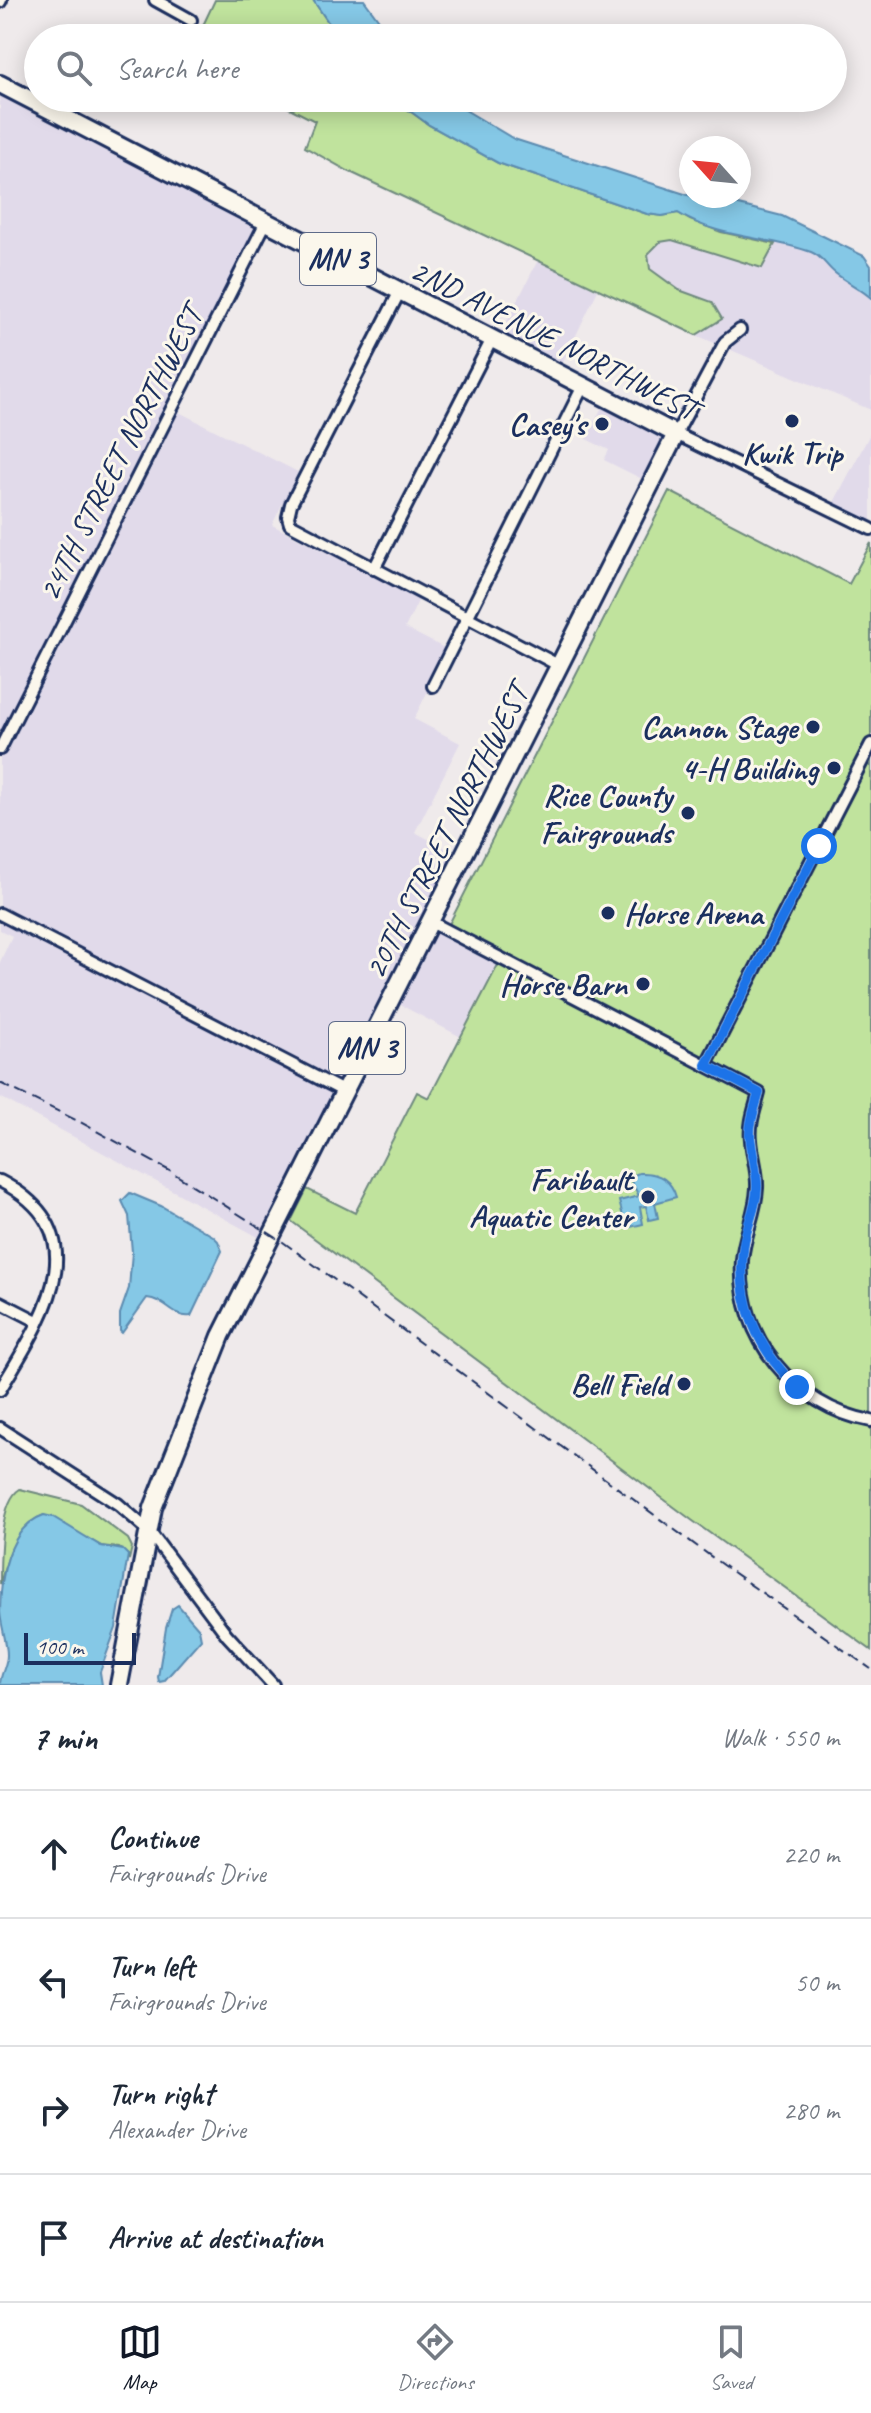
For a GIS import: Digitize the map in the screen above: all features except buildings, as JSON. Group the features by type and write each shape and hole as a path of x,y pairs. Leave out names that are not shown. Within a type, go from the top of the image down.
{"highway":[{"name":"2ND AVENUE NORTHWEST","path":"0,84 24,96"},
{"name":"2ND AVENUE NORTHWEST","path":"54,112 676,434"},
{"name":"20TH STREET NORTHWEST","path":"119,1685 153,1508 221,1336 676,434"}],"street":[{"path":"155,0 191,20"},
{"name":"24TH STREET NORTHWEST","path":"0,749 266,222"},
{"path":"400,291 291,504 290,524 560,666"},
{"name":"20TH STREET NORTHWEST","path":"676,434 725,342 740,330"},
{"path":"374,569 492,339"},
{"path":"433,686 583,386"},
{"name":"2ND AVENUE NORTHWEST","path":"676,434 871,529"},
{"path":"706,1065 871,744"},
{"path":"0,914 345,1092"},
{"path":"431,922 759,1093 750,1132 757,1187 742,1259 743,1290 748,1312 770,1357 797,1387 834,1410 871,1421"},
{"path":"0,1181 34,1203 48,1225 56,1251 55,1282 0,1390"},
{"path":"0,1302 37,1321"},
{"path":"0,1428 118,1504 149,1531 233,1643 273,1685"}],"shaded area":[{"path":"0,89 24,101 24,112 44,112 259,223 165,405 298,472 272,525 419,599 405,628 448,650 414,719 460,743 415,832 458,855 262,1239 0,1097 0,962 12,936 0,930"},
{"path":"780,235 838,262 871,292 871,410 696,335 722,319 712,302 679,290 649,269 648,254 660,242 672,240 762,268"},
{"path":"538,260 598,290 560,368 499,338"},
{"path":"608,395 673,429 648,482 604,460 609,450 586,439"},
{"path":"871,432 871,523 833,504"},
{"path":"430,929 498,965 461,1037 393,1001"}],"green space":[{"path":"215,0 313,0 329,24 204,24"},
{"path":"297,112 411,112 498,163 647,214 662,216 678,213 721,232 775,244 762,268 672,240 660,242 648,254 650,269 679,290 712,302 722,319 696,335 348,171 305,147 315,121"},
{"path":"669,491 849,584 871,543 871,1650 291,1221 307,1189 355,1213 417,1092 429,1098 499,963 444,934"},
{"path":"20,1489 81,1504 128,1539 132,1547 129,1560 128,1555 119,1548 101,1546 44,1515 26,1526 19,1535 9,1554 0,1584 5,1517 13,1495"}],"water":[{"path":"313,0 364,0 382,24 329,24"},
{"path":"411,112 469,112 514,139 679,192 679,208 751,208 782,216 864,256 871,266 871,298 811,252 727,233 678,213 662,216 647,214 498,163"},
{"path":"639,1173 662,1178 671,1186 676,1197 655,1203 658,1218 649,1220 646,1206 640,1207 643,1224 626,1228 619,1201 639,1196 629,1177"},
{"path":"130,1193 161,1206 213,1236 222,1251 191,1316 179,1315 147,1298 122,1333 120,1314 129,1288 132,1252 129,1216 122,1201"},
{"path":"44,1515 53,1517 101,1546 123,1550 128,1555 116,1628 100,1672 102,1685 0,1685 7,1655 0,1612 4,1570 14,1542 22,1531"},
{"path":"178,1605 199,1629 201,1639 164,1681 159,1682 166,1628 172,1609"}],"railway":[{"path":"0,1083 170,1171 283,1242 728,1569 871,1669"}],"place":[{"name":"Kwik Trip","path":"792,421"},
{"name":"Casey's","path":"602,424"},
{"name":"Cannon Stage","path":"813,727"},
{"name":"4-H Building","path":"834,768"},
{"name":"Rice County Fairgrounds","path":"688,813"},
{"name":"Horse Arena","path":"608,913"},
{"name":"Horse Barn","path":"643,984"},
{"name":"Faribault Aquatic Center","path":"648,1197"},
{"name":"Bell Field","path":"684,1384"}],"route":[{"path":"797,1387 770,1357 756,1333 743,1290 743,1249 757,1187 751,1123 759,1093 706,1065 819,846"}]}
